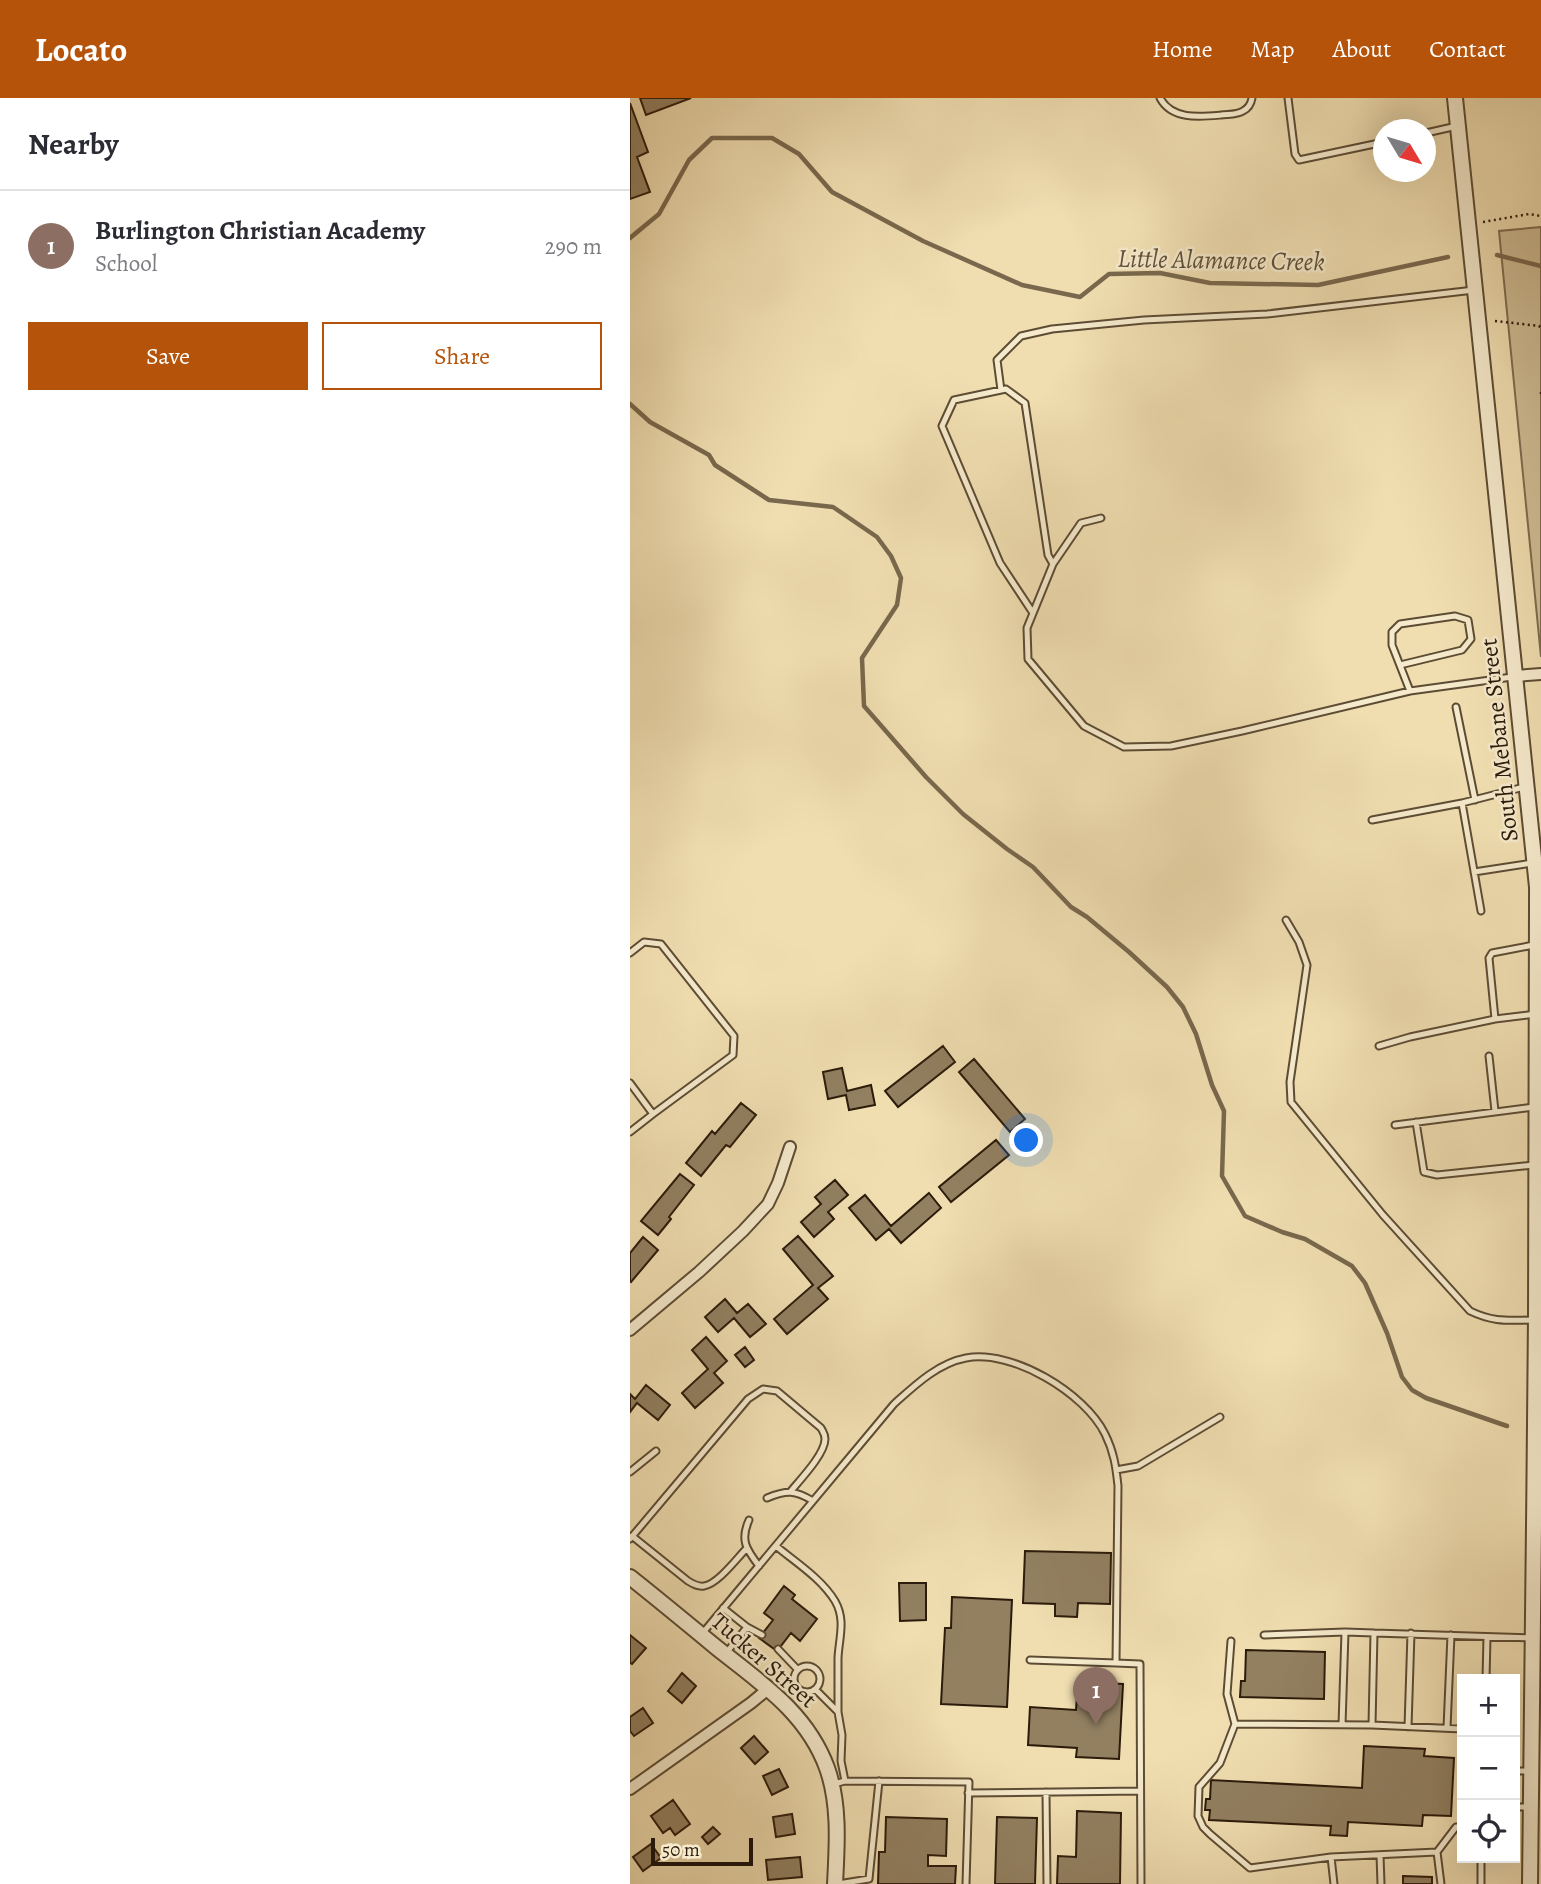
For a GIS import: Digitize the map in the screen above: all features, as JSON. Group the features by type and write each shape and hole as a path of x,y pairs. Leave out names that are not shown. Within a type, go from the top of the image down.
{"street":[{"name":"South Mebane Street","path":"1455,98 1535,863 1539,1012 1536,1320 1538,1413 1537,1588 1533,1638 1537,1709 1532,1771 1530,1884"},
{"path":"1515,676 1541,674"},
{"path":"630,1330 699,1272 768,1204 790,1147"},
{"name":"Tucker Street","path":"630,1577 768,1689 808,1730 828,1771 838,1783 834,1795 837,1884"},
{"path":"630,1789 768,1689"}],"lane":[{"path":"1159,98 1164,106 1173,112 1202,117 1241,113 1250,106 1252,98"},
{"path":"1288,98 1295,154 1299,160 1373,144"},
{"path":"1436,131 1458,126"},
{"path":"1000,390 997,360 1021,336 1052,329 1144,320 1266,314 1474,290"},
{"path":"1033,613 1000,563 942,426 954,400 1006,389 1025,403 1048,555 1053,564"},
{"path":"1101,519 1081,523 1053,564 1027,628 1028,659 1084,726 1124,747 1171,746 1410,691 1515,676"},
{"path":"1400,665 1462,650 1471,639 1468,620 1455,616 1400,624 1392,632 1392,645 1410,691"},
{"path":"1456,707 1475,800"},
{"path":"1372,820 1462,803 1527,786"},
{"path":"1462,803 1481,911"},
{"path":"1474,872 1535,863"},
{"path":"1286,920 1299,942 1307,965 1290,1082 1291,1102 1382,1215 1470,1311 1486,1318 1500,1320 1536,1320"},
{"path":"630,953 644,942 661,944 734,1036 733,1055 630,1132"},
{"path":"1495,1019 1489,958 1492,954 1538,945"},
{"path":"1379,1046 1410,1037 1539,1012"},
{"path":"1489,1056 1494,1111"},
{"path":"630,1083 653,1114"},
{"path":"1395,1125 1538,1107"},
{"path":"1416,1122 1424,1172 1437,1175 1537,1164"},
{"path":"701,1635 894,1404 940,1368 965,1358 991,1356 1016,1363 1043,1376 1089,1411 1104,1432 1115,1459 1118,1486 1116,1663"},
{"path":"747,1548 718,1578 704,1586 688,1581 631,1538 748,1399 763,1390 777,1391 824,1433 821,1453 790,1492"},
{"path":"1116,1471 1138,1466 1220,1417"},
{"path":"630,1472 656,1451"},
{"path":"767,1498 785,1491 803,1495 813,1501"},
{"path":"749,1520 744,1539 759,1566"},
{"path":"776,1546 820,1583 836,1603 841,1616 838,1712 842,1735 838,1783 969,1782 966,1884"},
{"path":"723,1608 747,1628 762,1635"},
{"path":"725,1654 747,1628"},
{"path":"1264,1635 1345,1632 1533,1638"},
{"path":"1342,1725 1345,1632"},
{"path":"1372,1725 1374,1633"},
{"path":"1408,1727 1410,1633"},
{"path":"1447,1728 1451,1635"},
{"path":"1486,1674 1487,1637"},
{"path":"1231,1641 1227,1694 1235,1724 1220,1763 1199,1787 1198,1816 1203,1827 1250,1868 1331,1857 1437,1852"},
{"path":"779,1649 798,1670"},
{"path":"1030,1660 1140,1664 1141,1884"},
{"path":"810,1666 817,1670 820,1682 815,1689 807,1692 799,1689 794,1682 798,1670 810,1666"},
{"path":"785,1704 799,1689"},
{"path":"815,1689 838,1712"},
{"path":"1235,1724 1457,1729"},
{"path":"1520,1771 1532,1771"},
{"path":"837,1884 869,1879 879,1782"},
{"path":"968,1793 1140,1791"},
{"path":"1046,1792 1047,1884"},
{"path":"1520,1807 1531,1807"},
{"path":"1441,1884 1437,1852 1457,1827"},
{"path":"1380,1855 1381,1884"},
{"path":"1331,1857 1334,1884"},
{"path":"1481,1863 1481,1884"}],"path":[{"path":"1483,222 1530,214 1541,216"},
{"path":"1494,321 1541,328"}],"shaded area":[{"path":"1541,227 1541,657 1499,231"}],"building":[{"path":"640,98 691,98 646,115"},
{"path":"630,103 648,152 637,157 650,192 630,199"},
{"path":"943,1046 955,1062 898,1107 885,1091"},
{"path":"974,1059 1025,1119 1010,1132 959,1072"},
{"path":"842,1068 847,1091 871,1085 875,1105 849,1110 846,1095 828,1099 823,1072"},
{"path":"741,1103 756,1115 730,1147 726,1145 701,1176 686,1163 712,1131 715,1134"},
{"path":"996,1140 1009,1155 951,1202 939,1187"},
{"path":"680,1174 694,1185 658,1235 641,1221"},
{"path":"835,1180 848,1195 828,1212 834,1219 814,1237 801,1222 821,1204 815,1197"},
{"path":"929,1193 941,1208 901,1243 889,1229 876,1240 849,1208 865,1195 891,1226"},
{"path":"798,1236 833,1276 818,1288 828,1299 787,1334 774,1319 813,1285 783,1249"},
{"path":"643,1237 658,1250 631,1282 630,1253"},
{"path":"725,1299 737,1313 748,1304 766,1324 750,1337 734,1318 718,1332 705,1317"},
{"path":"706,1337 727,1361 714,1373 723,1383 695,1408 682,1393 708,1369 692,1350"},
{"path":"745,1347 754,1360 745,1367 735,1355"},
{"path":"646,1385 670,1405 658,1420 637,1403 630,1412 630,1394 635,1399"},
{"path":"1025,1551 1111,1553 1110,1604 1078,1603 1077,1617 1055,1616 1055,1604 1023,1603"},
{"path":"899,1583 926,1583 926,1620 900,1621"},
{"path":"784,1586 795,1595 792,1599 817,1619 800,1641 791,1633 777,1651 759,1638 773,1620 764,1613"},
{"path":"952,1597 1012,1600 1007,1707 941,1704 945,1628 951,1628"},
{"path":"630,1635 646,1648 632,1664 630,1663"},
{"path":"1246,1650 1325,1652 1324,1699 1240,1697 1241,1681 1245,1681"},
{"path":"682,1673 696,1686 682,1703 668,1691"},
{"path":"1078,1682 1123,1684 1119,1759 1076,1757 1077,1748 1028,1745 1030,1707 1076,1710"},
{"path":"643,1708 653,1723 634,1736 630,1731 630,1717"},
{"path":"754,1736 768,1752 755,1764 741,1748"},
{"path":"1364,1746 1425,1749 1424,1756 1454,1758 1451,1816 1423,1815 1422,1826 1348,1822 1347,1836 1330,1835 1331,1826 1209,1820 1210,1810 1205,1810 1206,1799 1210,1799 1211,1780 1362,1788"},
{"path":"779,1769 788,1787 772,1795 763,1776"},
{"path":"673,1800 690,1824 675,1835 670,1828 663,1833 651,1816"},
{"path":"1077,1811 1121,1813 1120,1884 1057,1884 1058,1856 1076,1857"},
{"path":"792,1814 795,1834 776,1837 773,1817"},
{"path":"886,1817 947,1819 946,1856 928,1855 928,1866 956,1866 955,1884 878,1884 879,1852 885,1852"},
{"path":"997,1817 1037,1818 1035,1884 995,1884"},
{"path":"713,1827 720,1834 708,1844 702,1837"},
{"path":"651,1844 661,1858 643,1871 633,1857"},
{"path":"800,1857 802,1877 768,1880 766,1860"},
{"path":"1403,1876 1432,1877 1432,1884 1403,1884"}],"waterway":[{"name":"Little Alamance Creek","path":"630,238 659,214 689,160 712,138 772,138 799,154 832,192 923,241 1022,285 1080,297 1109,274 1160,273 1210,283 1318,285 1448,257"},
{"name":"Little Alamance Creek","path":"1497,255 1541,266"},
{"path":"630,404 650,422 709,455 715,465 769,500 833,507 877,537 891,556 901,578 897,605 862,658 864,706 926,777 963,814 1033,867 1071,907 1087,917 1167,987 1183,1007 1196,1034 1212,1085 1224,1111 1222,1176 1245,1216 1305,1239 1352,1266 1365,1283 1387,1333 1402,1377 1412,1390 1426,1398 1507,1426"}],"place":[{"name":"Burlington Christian Academy","path":"1096,1725"}]}
